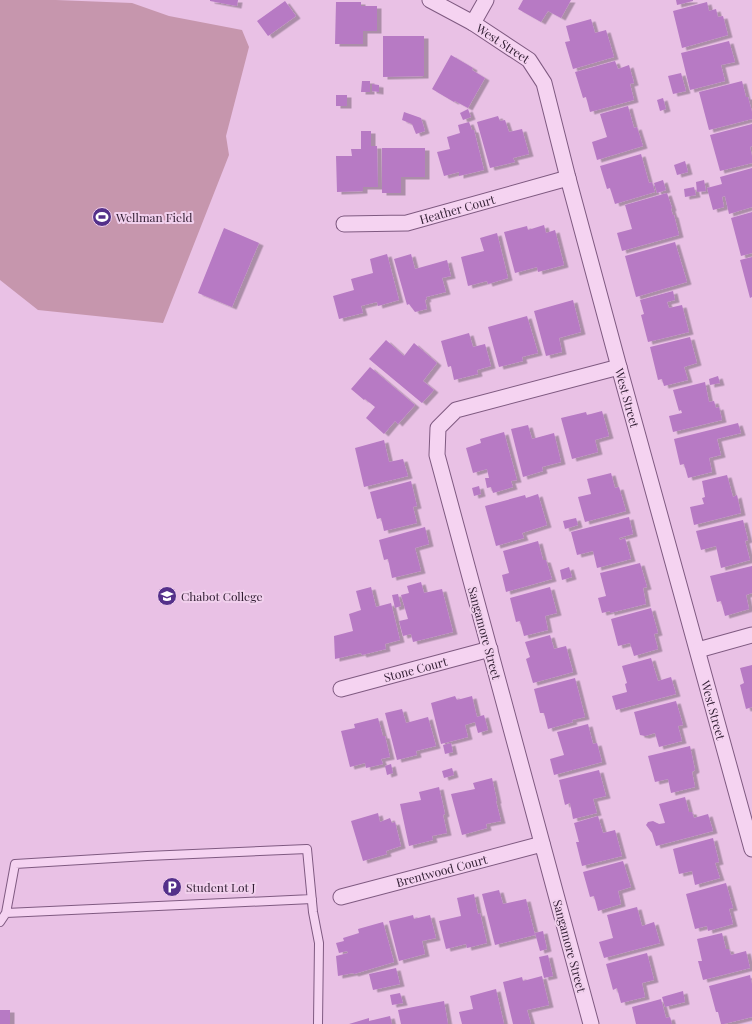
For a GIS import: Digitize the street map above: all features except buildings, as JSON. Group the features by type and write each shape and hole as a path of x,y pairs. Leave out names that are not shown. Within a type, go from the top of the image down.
{"street":[{"name":"West Street","path":"430,0 472,23 529,60 544,83 619,367 752,849"},
{"path":"472,23 486,0"},
{"name":"Heather Court","path":"344,224 407,223 568,178"},
{"name":"Sangamore Street","path":"590,1024 437,455 438,428 456,410 619,367"},
{"path":"698,650 752,635"},
{"name":"Stone Court","path":"341,689 490,649"},
{"name":"Brentwood Court","path":"341,897 542,844"}],"lane":[{"path":"0,922 6,913 14,864 307,849 313,912 319,943 318,1024"},
{"path":"6,913 312,899"}],"shaded area":[{"name":"Wellman Field","path":"0,0 56,0 132,3 169,16 242,30 249,47 226,136 229,155 163,323 38,310 0,280"}],"place":[{"name":"Wellman Field","path":"102,217"},
{"name":"Chabot College","path":"167,596"},
{"name":"Student Lot J","path":"172,887"}]}
